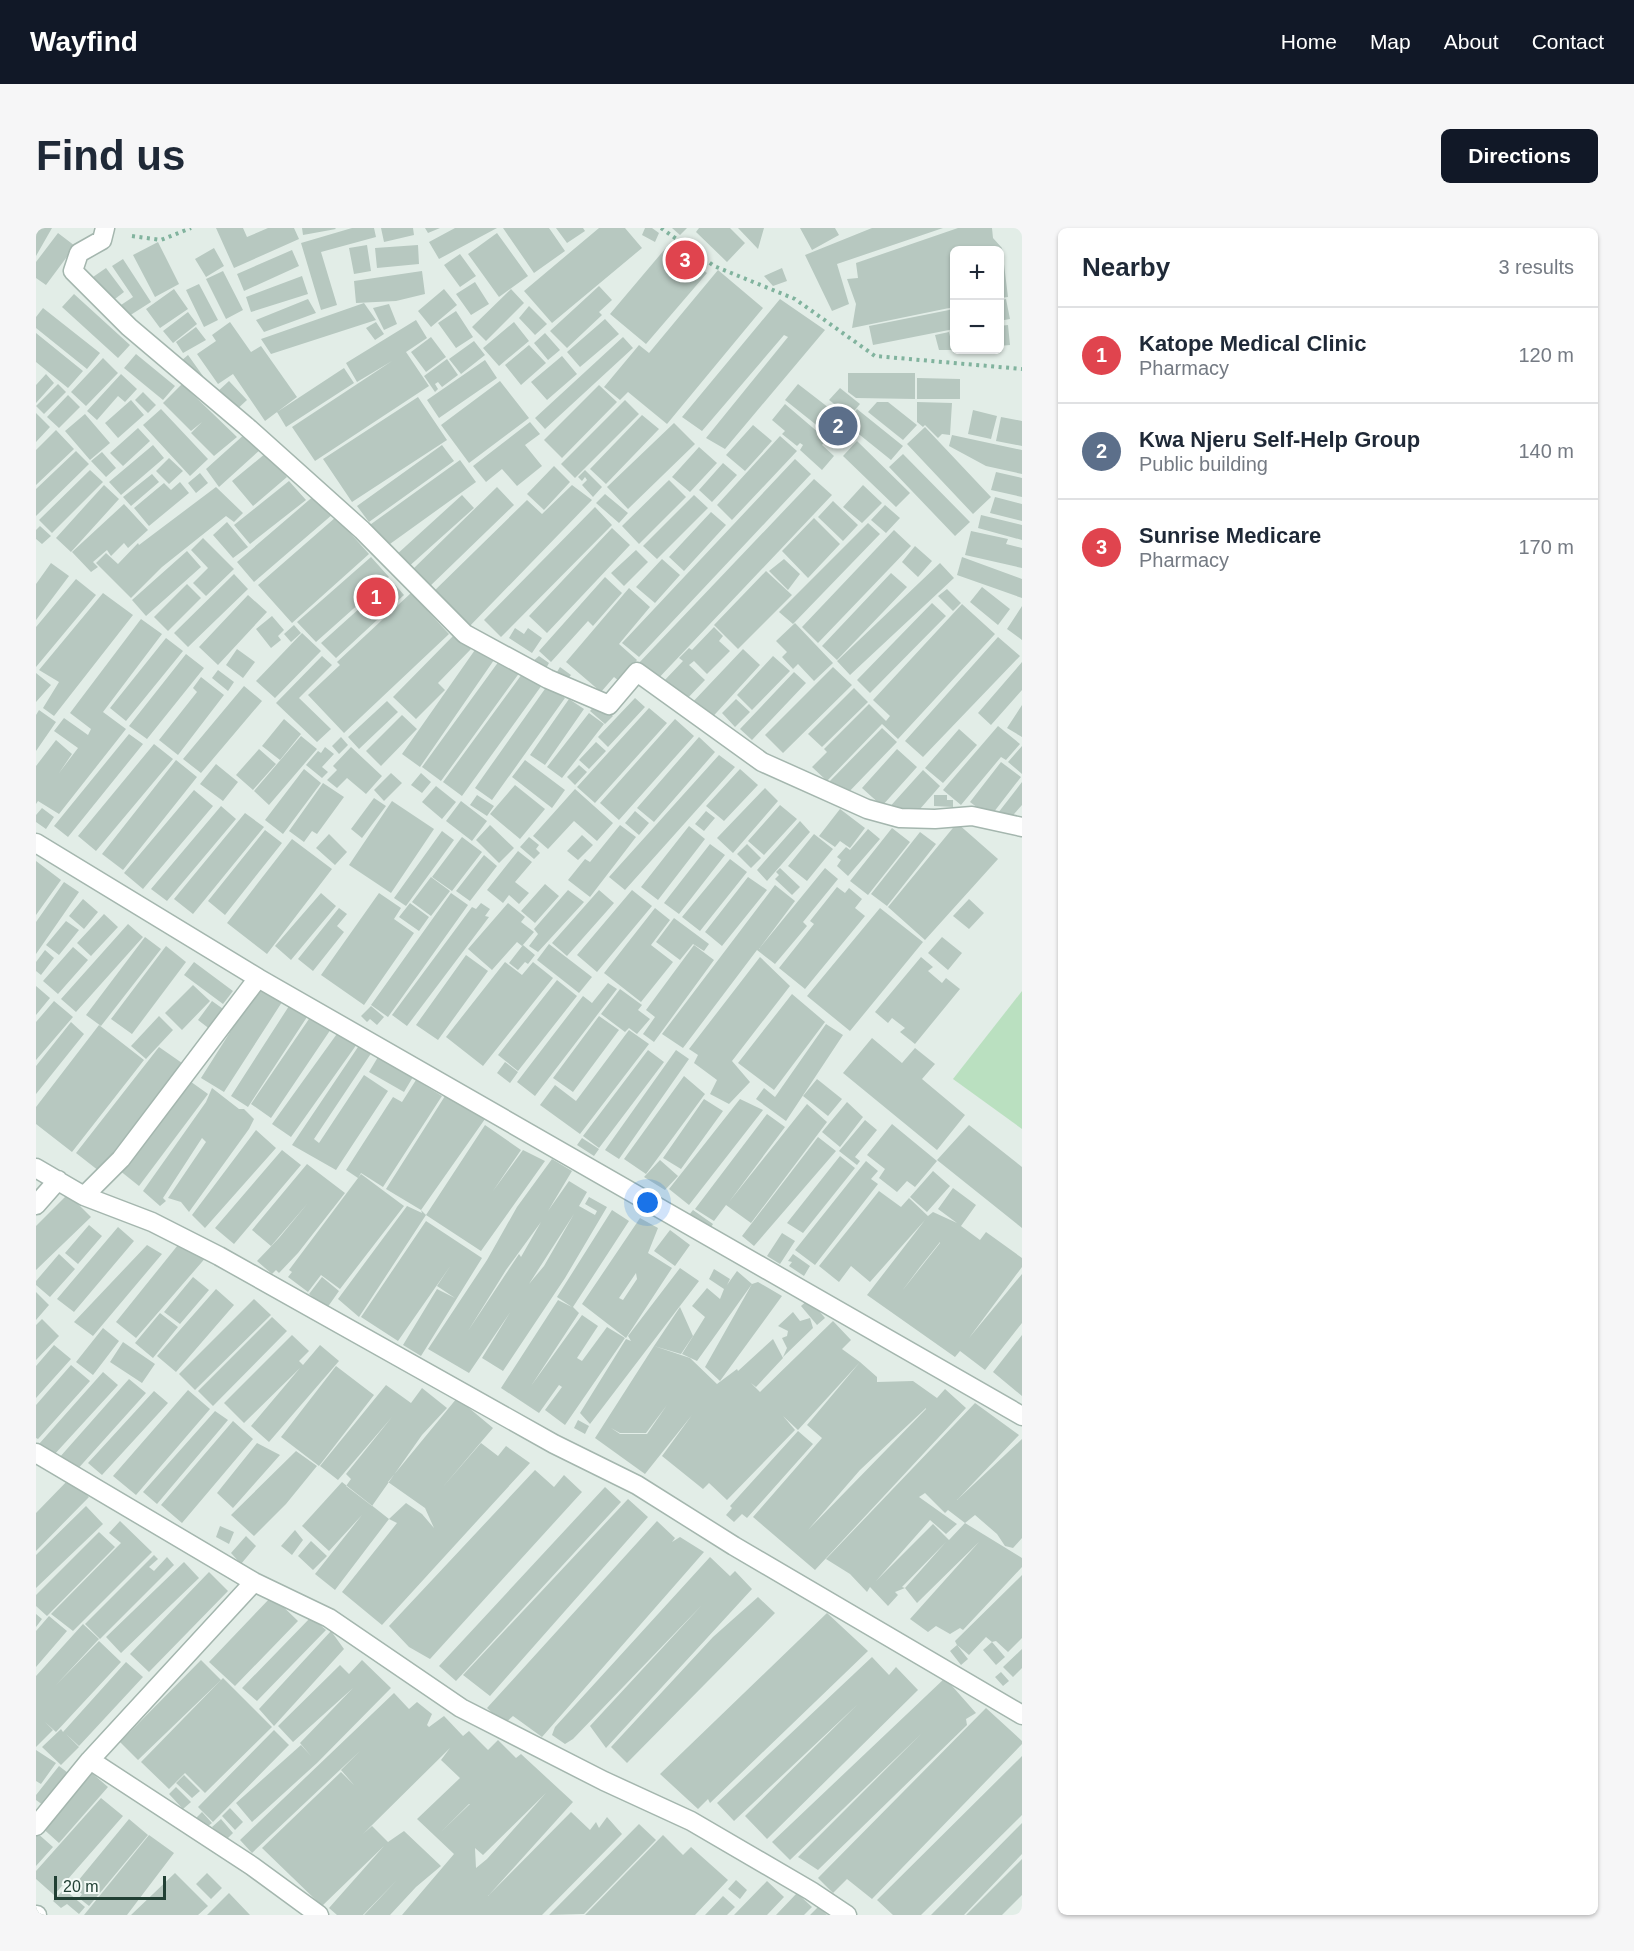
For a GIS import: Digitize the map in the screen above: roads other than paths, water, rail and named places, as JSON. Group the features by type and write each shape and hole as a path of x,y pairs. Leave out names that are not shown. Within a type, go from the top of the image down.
{"street":[{"path":"103,234 79,253 73,271 129,327 246,426 362,530 465,634 548,678 609,705 637,672 762,762 867,809 900,818 935,819 972,816 1022,827"},
{"path":"36,843 258,978 1022,1416"},
{"path":"84,1196 121,1159 258,978"},
{"path":"36,1168 84,1196 152,1222 219,1256 554,1444 637,1485 734,1546 1022,1715"},
{"path":"36,1205 58,1180"},
{"path":"36,1453 254,1582 329,1618 460,1708 604,1781 691,1821 811,1891 846,1915"},
{"path":"36,1826 90,1760 254,1582"},
{"path":"90,1760 252,1866 319,1915"}],"place":[{"name":"Sunrise Medicare","path":"685,260"},
{"name":"Kwa Njeru Self-Help Group","path":"838,426"},
{"name":"Katope Medical Clinic","path":"376,597"}]}
